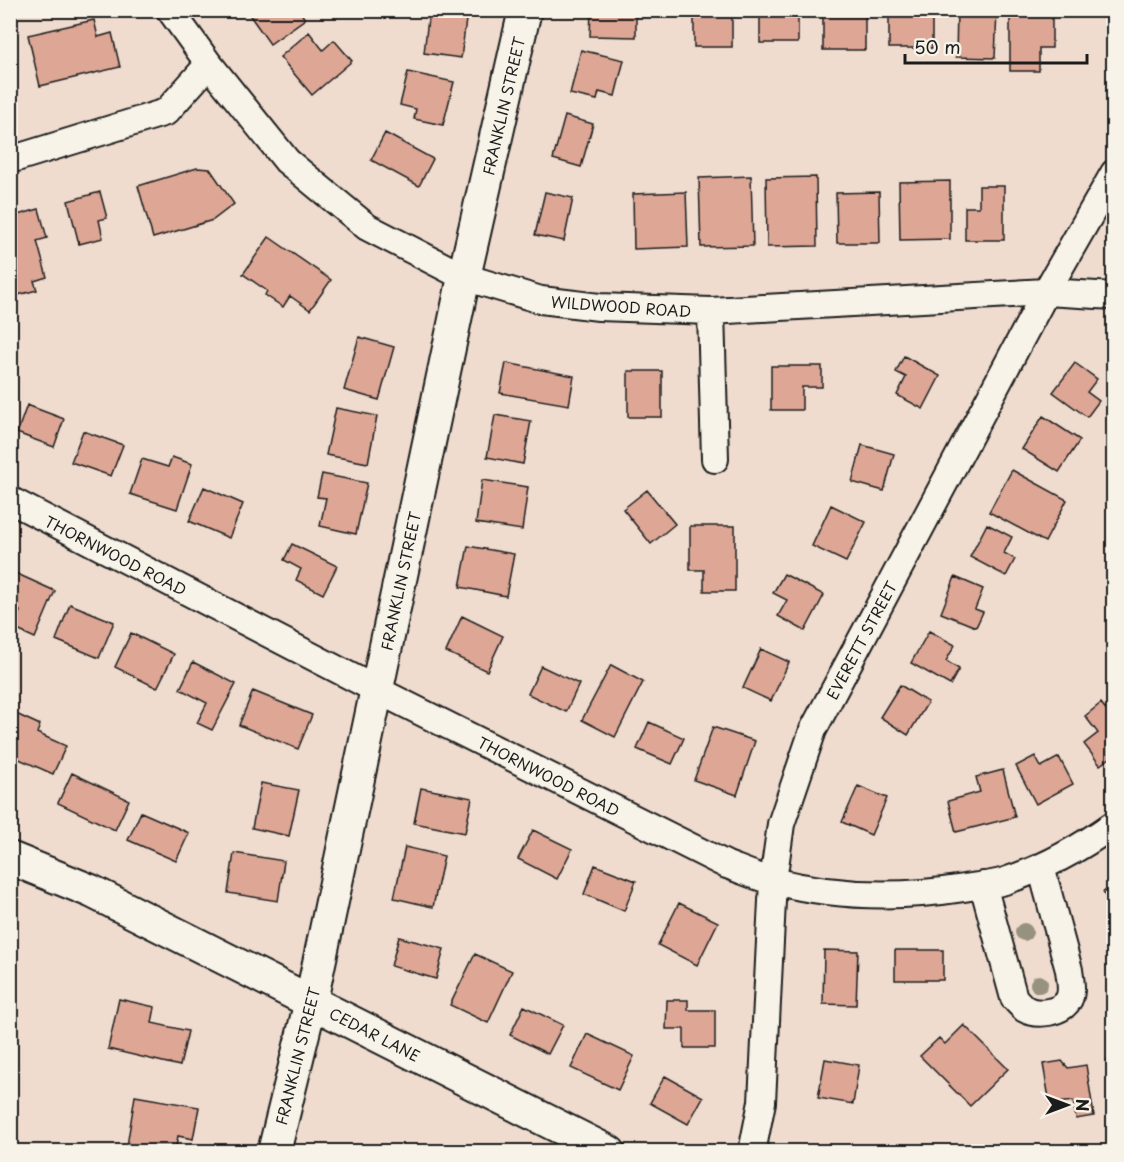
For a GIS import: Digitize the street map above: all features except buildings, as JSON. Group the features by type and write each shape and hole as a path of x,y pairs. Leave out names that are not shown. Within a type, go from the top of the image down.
{"street":[{"name":"WILDWOOD ROAD","path":"170,10 287,161 367,227 464,277 541,300 599,307 711,312 1046,292 1113,296"},
{"name":"FRANKLIN STREET","path":"274,1152 310,1001 464,277 525,10"},
{"path":"10,160 166,112 209,63"},
{"name":"EVERETT STREET","path":"752,1152 762,1102 773,881 781,824 813,730 1046,292 1113,173"},
{"path":"711,312 715,459"},
{"name":"THORNWOOD ROAD","path":"10,500 377,690 727,865 773,881 842,894 884,895 940,892 983,885 1004,881 1041,867 1095,837 1113,824"},
{"name":"CEDAR LANE","path":"10,858 91,891 609,1152"},
{"path":"983,885 1014,998 1023,1008 1032,1012 1043,1013 1053,1010 1065,1004 1070,998 1071,985 1041,867"}]}
